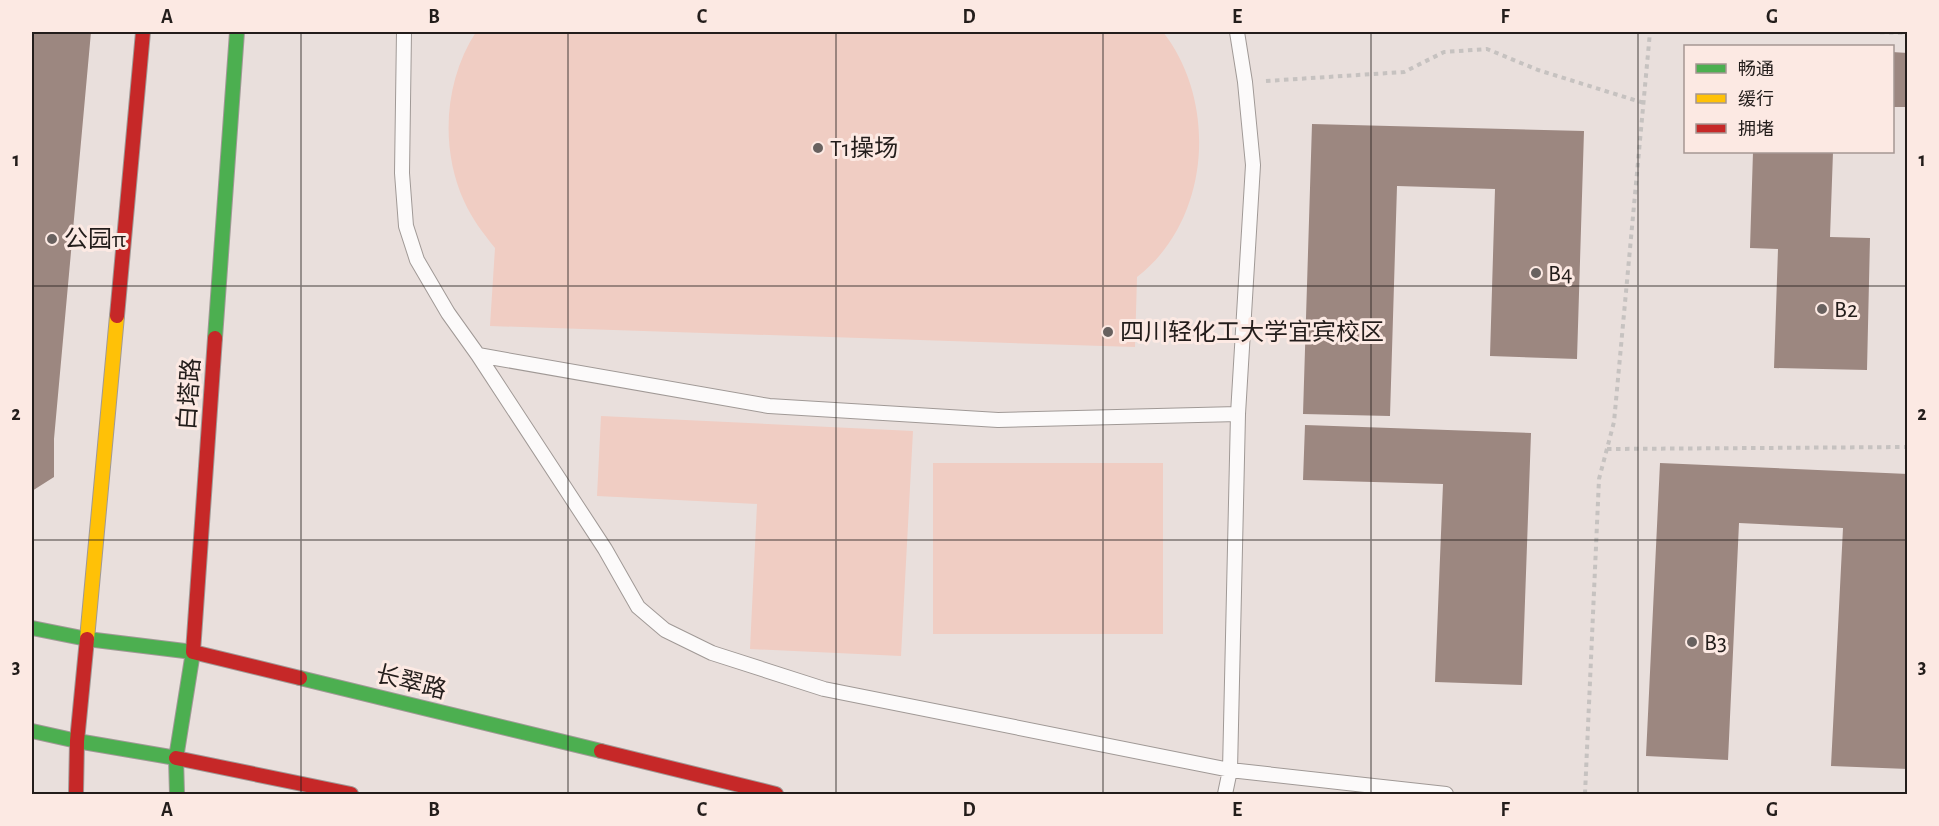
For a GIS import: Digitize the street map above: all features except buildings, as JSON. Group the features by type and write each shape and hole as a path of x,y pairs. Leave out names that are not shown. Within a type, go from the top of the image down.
{"main road":[{"path":"76,795 77,741 144,32"},
{"name":"白塔路","path":"177,795 176,758 193,652 237,32"},
{"name":"长翠路","path":"32,627 87,639 193,652 776,795"},
{"path":"32,731 176,758 351,795"}],"lane":[{"path":"404,32 402,173 406,226 417,260 448,313 605,549 638,607 665,630 712,653 824,689 1230,770 1446,795"},
{"path":"1225,795 1230,770 1238,414 1253,165 1245,82 1237,32"},
{"path":"478,355 769,405 998,420 1238,414"}],"path":[{"path":"1585,795 1599,479 1614,422 1650,32"},
{"path":"1871,32 1908,33"},
{"path":"1245,82 1404,72 1444,52 1487,49 1538,70 1644,103"},
{"path":"1607,449 1908,447"}],"shaded area":[{"path":"476,32 1163,32 1181,60 1193,92 1198,125 1198,159 1192,193 1180,225 1162,253 1137,277 1135,347 490,326 495,248 474,220 464,201 456,181 449,137 449,115 457,72"},
{"path":"601,416 913,431 901,656 750,649 757,504 597,496"},
{"path":"933,463 1163,463 1163,634 933,634"}],"traffic: fast":[{"path":"215,338 237,32"},
{"path":"32,628 87,639 193,652 176,758 177,794"},
{"path":"300,678 601,751"},
{"path":"32,731 176,758"}],"traffic: slow":[{"path":"87,639 117,316"}],"traffic: jam":[{"path":"117,316 143,32"},
{"path":"215,338 193,652 300,678"},
{"path":"76,794 77,741 87,639"},
{"path":"601,751 776,794"},
{"path":"176,758 351,794"}],"place":[{"name":"T1操场","path":"818,148"},
{"name":"公园π","path":"52,239"},
{"name":"B4","path":"1536,273"},
{"name":"B2","path":"1822,309"},
{"name":"四川轻化工大学宜宾校区","path":"1108,332"},
{"name":"B3","path":"1692,642"}]}
